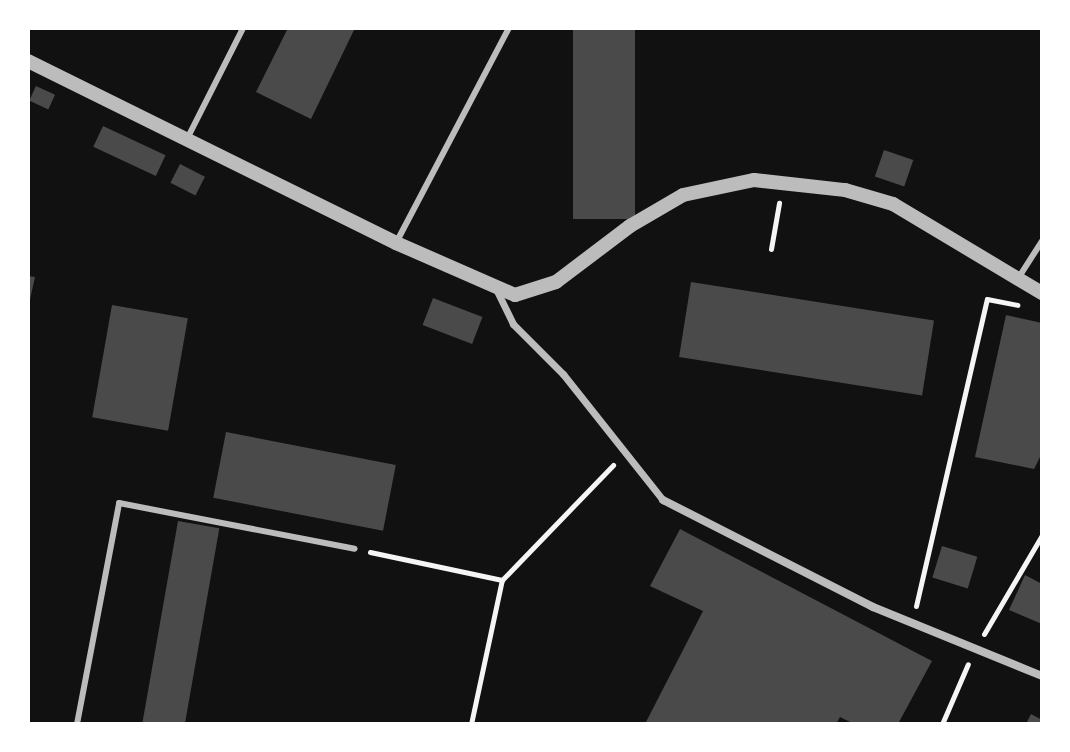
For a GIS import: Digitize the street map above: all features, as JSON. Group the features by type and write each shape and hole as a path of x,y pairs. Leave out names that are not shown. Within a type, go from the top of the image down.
{"street":[{"path":"28,61 497,291 515,295 545,287 683,195 754,180 845,190 893,204 1042,293"},
{"path":"497,291 513,324 563,374 663,500 912,624 1042,676"}],"lane":[{"path":"187,139 243,28"},
{"path":"396,243 509,28"},
{"path":"1019,277 1042,241"},
{"path":"77,724 119,503 355,549"}],"path":[{"path":"771,249 777,208"},
{"path":"912,624 987,299 1026,307"},
{"path":"471,724 502,580 605,471 627,455"},
{"path":"942,724 975,649 1042,535"},
{"path":"355,549 502,580"}],"building":[{"path":"288,28 355,28 311,119 256,92"},
{"path":"573,28 635,28 635,219 573,219"},
{"path":"36,86 55,95 48,109 29,101"},
{"path":"103,126 166,155 156,176 93,147"},
{"path":"884,150 913,160 904,187 875,176"},
{"path":"180,164 205,177 195,195 170,183"},
{"path":"28,276 35,277 29,304 28,304"},
{"path":"691,282 934,320 922,396 679,357"},
{"path":"433,298 482,317 472,344 423,325"},
{"path":"112,305 188,318 168,431 92,417"},
{"path":"1006,315 1042,323 1042,453 1034,469 975,457"},
{"path":"226,432 396,465 383,531 213,498"},
{"path":"178,521 219,528 185,724 142,724"},
{"path":"680,529 932,661 898,724 854,724 840,717 836,724 645,724 703,611 650,586"},
{"path":"942,546 977,557 968,588 932,578"},
{"path":"1025,575 1042,584 1042,624 1009,610"},
{"path":"1031,714 1042,720 1042,724 1026,724"}]}
